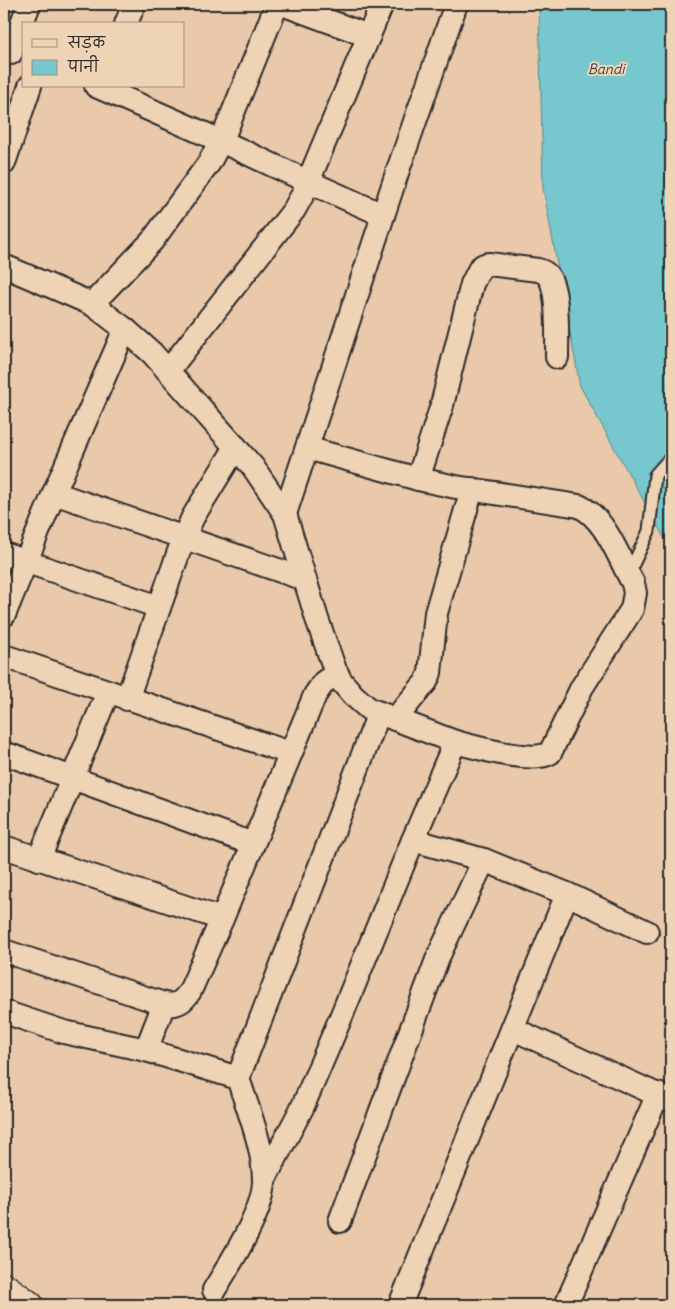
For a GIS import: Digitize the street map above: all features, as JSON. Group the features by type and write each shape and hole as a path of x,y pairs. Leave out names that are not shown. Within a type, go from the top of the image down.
{"main road":[{"path":"4,1287 29,1305"}],"street":[{"path":"23,22 29,4"},
{"path":"127,22 134,4"},
{"path":"92,304 152,241 209,163 222,141 277,4"},
{"path":"282,4 369,36"},
{"path":"168,371 294,210 309,182 382,4"},
{"path":"285,514 456,4"},
{"path":"13,53 22,25"},
{"path":"4,159 29,88"},
{"path":"101,88 384,215"},
{"path":"418,479 442,405 472,284 480,268 489,264 544,272 549,276 555,296 557,358"},
{"path":"4,266 92,304 125,329 152,353 254,467 285,514 325,643 337,673 353,695 370,709 455,742 519,756 544,756 550,753 582,687 632,609 635,593 633,583 601,524 592,512 586,508 564,503 418,479 307,448"},
{"path":"4,615 54,492 125,329"},
{"path":"39,859 73,778 118,695 159,607 193,517 236,447"},
{"path":"214,1290 255,1216 264,1180 254,1128 238,1078 387,716 426,682 430,672 432,665 432,636 436,613 472,489"},
{"path":"54,492 304,579"},
{"path":"4,554 159,607"},
{"path":"4,656 290,753"},
{"path":"4,951 164,1004 179,1004 186,998 222,919 290,753 320,686 337,673"},
{"path":"264,1180 303,1106 455,742"},
{"path":"4,753 253,844"},
{"path":"414,840 484,860 568,894 647,932"},
{"path":"4,847 222,919"},
{"path":"340,1221 438,957 484,860"},
{"path":"400,1305 568,894"},
{"path":"146,1050 164,1004"},
{"path":"4,1012 64,1032 146,1050 238,1078"},
{"path":"513,1029 664,1098 566,1305"}],"lane":[{"path":"628,575 649,531 655,475 671,457"}],"water":[{"name":"Bandi","path":"539,4 671,4 671,550 580,386 543,188"}]}
